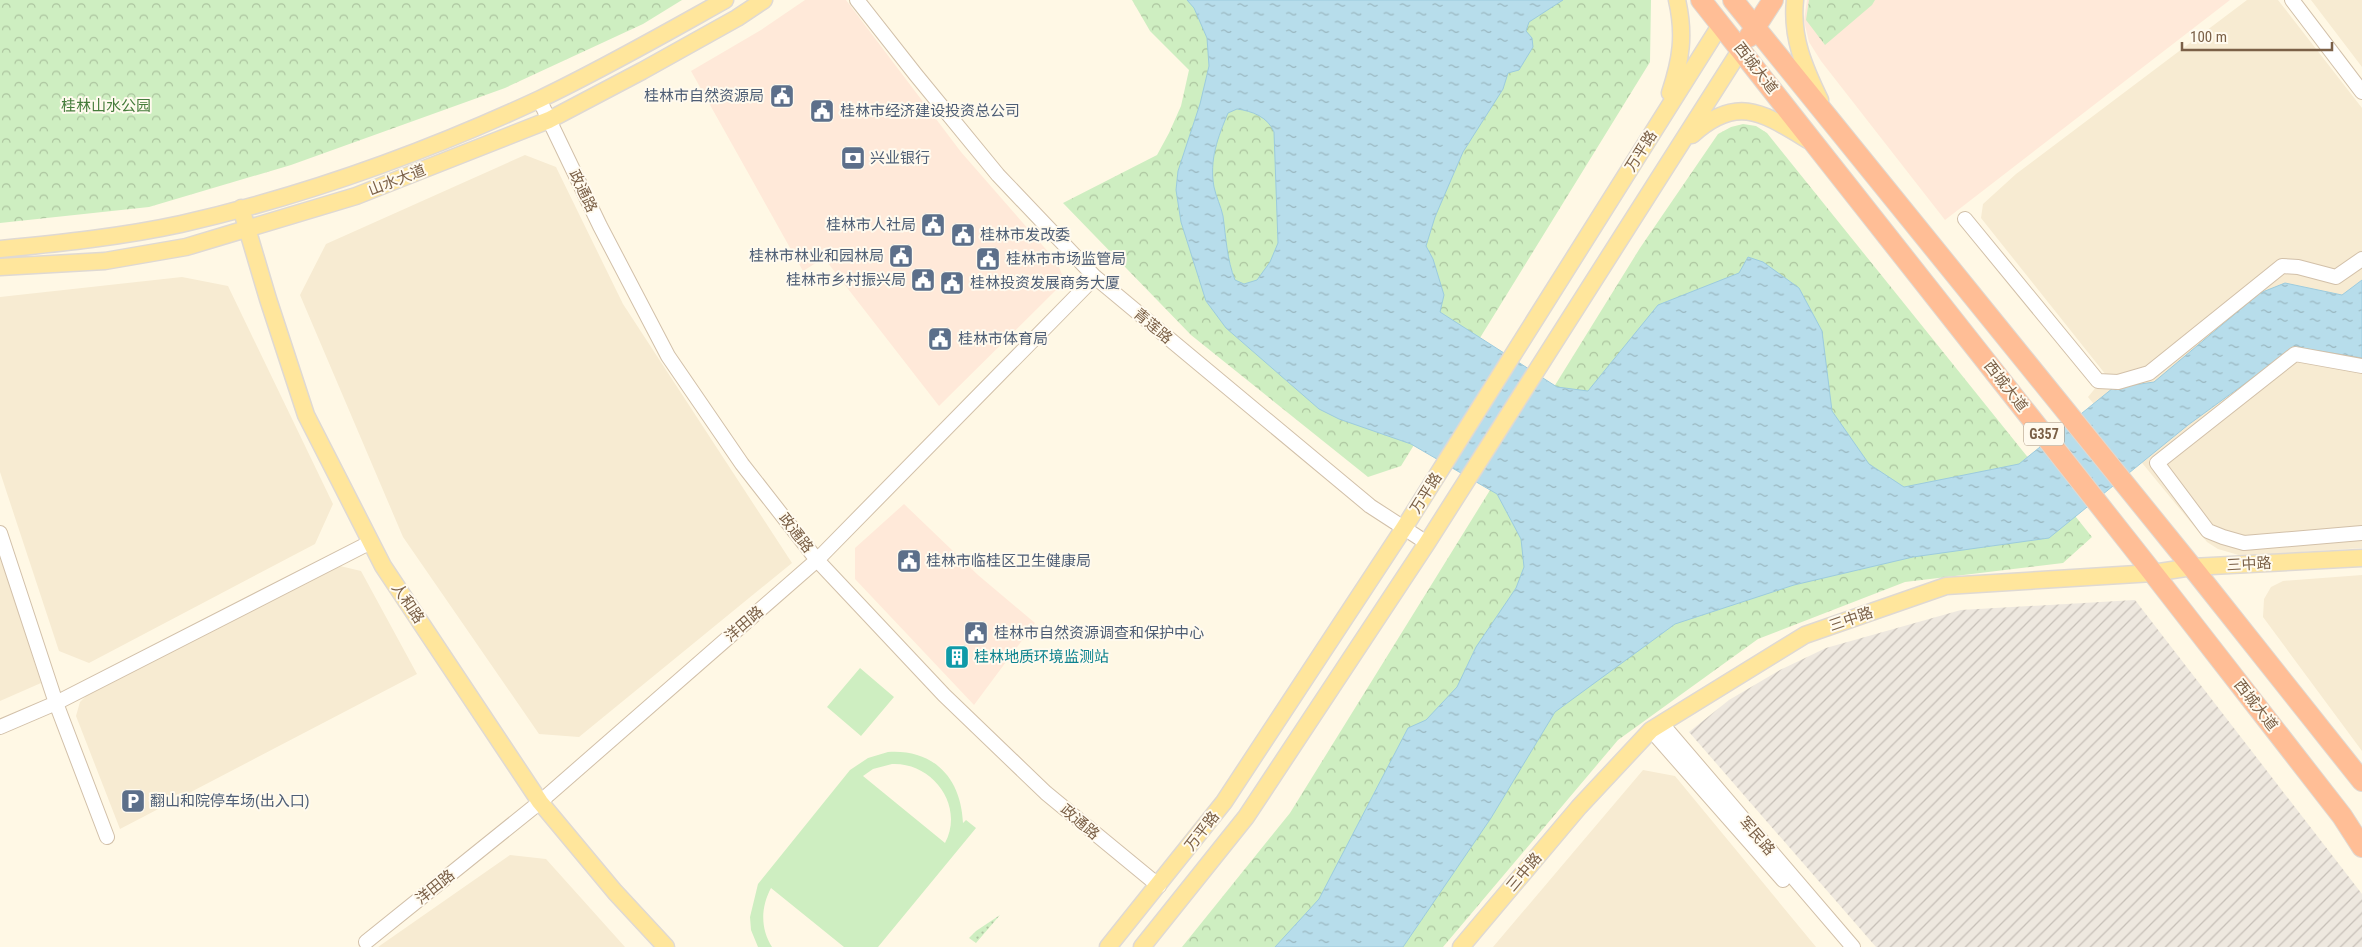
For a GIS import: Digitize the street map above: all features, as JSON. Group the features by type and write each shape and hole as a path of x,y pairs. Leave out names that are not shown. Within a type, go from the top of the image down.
{"highway":[{"name":"西城大道","path":"1701,0 2153,573 2342,816 2362,847"},
{"path":"1741,49 1773,0"},
{"name":"西城大道","path":"1736,1 1755,28 2192,567 2362,781"},
{"name":"G357","path":"1721,24 1736,1"}],"main road":[{"name":"山水大道","path":"0,249 97,239 180,224 351,175 450,137 540,99 634,51 725,0"},
{"name":"山水大道","path":"0,267 104,261 186,247 356,196 549,120 737,18 764,0"},
{"path":"1662,118 1678,71 1683,41 1677,0"},
{"path":"1795,0 1794,26 1797,44 1804,67 1830,120"},
{"name":"万平路","path":"1108,947 1159,886 1224,802 1404,528 1721,24"},
{"name":"万平路","path":"1142,947 1246,817 1427,543 1741,49"},
{"path":"1679,146 1706,122 1728,113 1744,110 1761,114 1815,144"},
{"name":"人和路","path":"241,208 306,416 384,566 540,802 615,892 666,947"},
{"name":"三中路","path":"1461,947 1573,814 1656,727 1805,635 1946,586 2153,573 2192,567 2362,558"}],"street":[{"name":"青莲路","path":"858,0 916,75 998,175 1095,277 1370,506 1427,543"},
{"path":"2292,0 2362,92"},
{"name":"政通路","path":"540,99 600,226 668,356 742,464 818,560 944,695 1046,793 1159,886"},
{"path":"1965,219 2098,381 2107,383 2149,372 2282,266 2298,267 2336,277 2362,260"},
{"name":"洋田路","path":"366,942 540,802 818,560 1095,277"},
{"path":"2362,366 2295,354 2157,463 2208,531 2223,537 2244,543 2362,532"},
{"path":"0,534 56,703 107,837"},
{"path":"0,728 56,703 371,542"},
{"name":"军民路","path":"1656,727 1842,947"},
{"name":"军民路","path":"1656,727 1853,947"}],"shaded area":[{"path":"805,0 846,0 961,152 1057,262 1063,277 1057,289 939,406 824,258 803,271 691,71 761,30"},
{"path":"1807,0 2230,0 1945,220 1821,61 1809,42 1804,21"},
{"path":"2247,0 2278,0 2362,108 2362,548 2242,556 2218,549 2207,542 2088,397 2106,375 1981,218 1983,204 2016,174"},
{"path":"2311,0 2362,0 2362,67"},
{"path":"525,155 556,167 623,304 792,563 579,737 539,734 403,537 300,295 326,244"},
{"path":"182,277 228,286 333,504 315,544 89,663 59,651 0,472 0,297"},
{"path":"904,504 978,575 1035,623 974,705 855,579 855,548"},
{"path":"0,555 41,683 0,701"},
{"path":"340,566 361,571 417,674 120,829 76,716 80,702 89,693"},
{"path":"2362,575 2362,751 2263,617 2264,599 2271,587 2283,581"},
{"path":"2135,600 2362,894 2362,947 1876,947 1689,732 1729,700 1780,670 1826,648 1961,610"},
{"path":"1643,770 1675,776 1816,947 1493,947"},
{"path":"510,855 546,859 625,947 378,947"}],"green space":[{"name":"桂林山水公园","path":"0,0 682,0 643,24 505,88 291,165 149,207 0,223"},
{"path":"1132,0 1651,0 1650,62 1401,466 1368,477 1191,335 1063,203 1157,155 1181,106 1189,70 1150,31"},
{"path":"1809,0 1875,0 1872,5 1825,45 1806,20"},
{"path":"1743,124 1756,126 1767,133 2092,537 2063,563 1905,582 1758,639 1618,740 1443,947 1182,947 1290,813 1640,248 1718,134 1731,127"},
{"path":"860,668 894,697 861,736 827,707"},
{"path":"888,752 904,752 931,761 942,769 951,780 957,792 963,823 966,820 976,828 878,947 844,947 771,888 765,903 763,918 765,932 772,947 758,947 751,930 750,917 758,884 850,770 868,758","holes":["892,764 907,765 920,770 932,778 941,788 948,801 951,814 950,829 945,843 863,776 873,769"]},
{"path":"1000,915 976,943 969,938 976,931"}],"water":[{"path":"1187,0 1563,0 1529,22 1526,31 1532,38 1533,47 1519,70 1508,73 1503,89 1463,152 1435,217 1426,246 1433,259 1444,295 1440,312 1557,387 1588,391 1658,305 1739,273 1748,257 1763,262 1799,288 1822,331 1832,411 1869,464 1904,487 2019,464 2113,388 2154,382 2260,293 2285,283 2342,295 2362,280 2362,358 2295,347 2188,425 2049,538 1913,557 1794,585 1675,624 1555,712 1491,818 1403,947 1275,947 1319,899 1408,728 1426,720 1457,687 1476,647 1516,588 1524,567 1521,539 1497,494 1411,444 1339,419 1319,409 1226,328 1206,301 1181,222 1176,190 1178,171 1200,104 1209,66 1207,38 1194,8","holes":["1237,109 1254,113 1264,119 1274,132 1278,243 1270,262 1257,280 1244,284 1235,280 1230,265 1223,216 1214,187 1213,177 1214,158 1218,140 1228,113"]}],"place":[{"name":"桂林市自然资源局","path":"782,96"},
{"name":"桂林市经济建设投资总公司","path":"822,111"},
{"name":"兴业银行","path":"853,158"},
{"name":"桂林市人社局","path":"933,225"},
{"name":"桂林市发改委","path":"963,235"},
{"name":"桂林市林业和园林局","path":"901,256"},
{"name":"桂林市市场监管局","path":"988,259"},
{"name":"桂林市乡村振兴局","path":"923,280"},
{"name":"桂林投资发展商务大厦","path":"952,283"},
{"name":"桂林市体育局","path":"940,339"},
{"name":"桂林市临桂区卫生健康局","path":"909,561"},
{"name":"桂林市自然资源调查和保护中心","path":"976,633"},
{"name":"桂林地质环境监测站","path":"957,657"},
{"name":"翻山和院停车场(出入口)","path":"133,801"}]}
